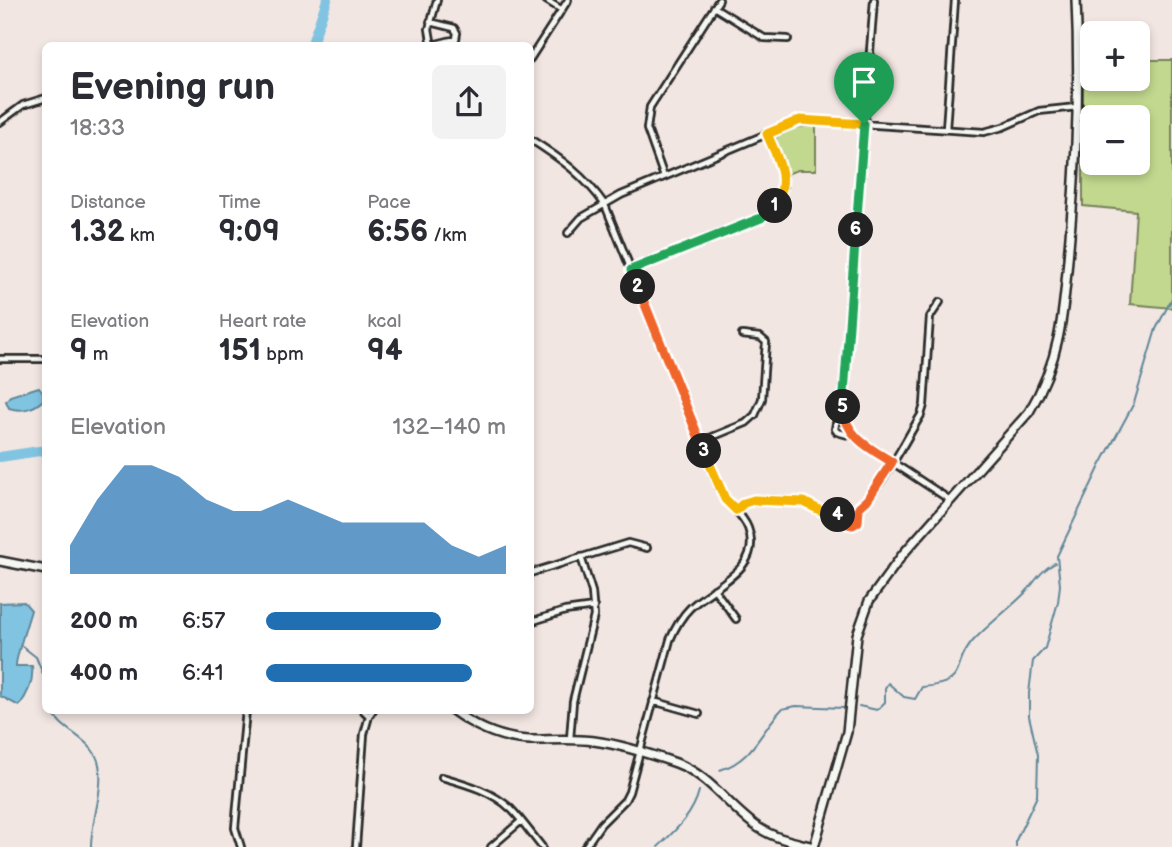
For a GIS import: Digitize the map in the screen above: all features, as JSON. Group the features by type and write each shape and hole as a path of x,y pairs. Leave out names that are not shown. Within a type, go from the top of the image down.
{"main road":[{"path":"457,714 472,725 498,735 526,740 594,741 677,763 698,773 757,826 777,837 814,847 847,732 853,661 862,618 869,601 889,570 1029,412 1050,373 1062,320 1076,171 1079,107 1076,0"},
{"path":"0,561 42,569"}],"street":[{"path":"432,42 430,22 437,0"},
{"path":"546,0 562,10"},
{"path":"534,53 568,0"},
{"path":"664,177 646,129 650,107 719,0"},
{"path":"874,0 842,396 844,415 853,433 868,448 950,500"},
{"path":"946,129 955,0"},
{"path":"714,7 764,38 788,40"},
{"path":"430,22 454,28 456,38 442,42"},
{"path":"0,122 23,105 42,99"},
{"path":"568,233 582,218 621,195 800,120 993,130 1039,111 1079,107"},
{"path":"631,270 761,218 774,208 781,195 784,178 767,134"},
{"path":"534,142 580,174 605,205 719,487 748,528 751,539 750,552 736,573 690,608 678,622 670,640 625,800 601,824 585,847"},
{"path":"736,510 744,503 754,500 804,502 827,514 844,514 867,500 921,415 930,317 940,302"},
{"path":"700,442 746,423 760,407 766,342 760,337 742,335"},
{"path":"0,359 42,359"},
{"path":"844,415 836,423 835,429 842,434 853,433"},
{"path":"844,514 848,524 853,525 858,522 859,507"},
{"path":"534,572 628,543 647,548"},
{"path":"570,739 573,701 592,632 594,607 581,556"},
{"path":"714,589 736,619"},
{"path":"534,621 565,611 594,607"},
{"path":"653,702 699,714"},
{"path":"241,847 234,828 246,714"},
{"path":"356,847 364,734 369,716"},
{"path":"442,777 485,791 511,809 542,847"},
{"path":"491,847 520,822"}],"green space":[{"path":"1150,60 1172,60 1172,308 1130,304 1136,211 1083,206 1083,175 1150,175 1150,105 1083,105 1083,91 1150,91"},
{"path":"816,124 816,170 798,170 786,174 775,142 777,136 794,128"}],"water":[{"path":"39,387 42,391 42,401 23,410 9,408 6,401 10,396"},
{"path":"24,602 31,610 16,666 32,666 32,677 30,687 19,706 0,696 0,603"}],"waterway":[{"path":"312,42 327,0"},
{"path":"1016,847 1016,840 1037,796 1038,755 1029,716 1029,693 1033,661 1045,648 1058,602 1060,585 1057,556 1134,403 1156,329 1172,298"},
{"path":"0,457 42,451"},
{"path":"859,706 877,710 885,702 885,688 888,683 904,697 915,699 922,687 947,682 954,677 973,641 1055,563"},
{"path":"22,646 36,657 42,671"},
{"path":"720,770 741,759 782,709 796,706 843,708"},
{"path":"53,714 88,745 98,761 100,785 91,847"},
{"path":"658,847 688,815 699,791"}],"route":[{"path":"800,120 864,124 842,396 846,422 857,439 892,462 867,500 859,507 858,522 853,525 844,520 844,514 827,514 804,502 754,500 744,503 736,510 725,499 715,478 631,270 761,218 774,208 781,195 784,178 767,134 800,120"}]}
